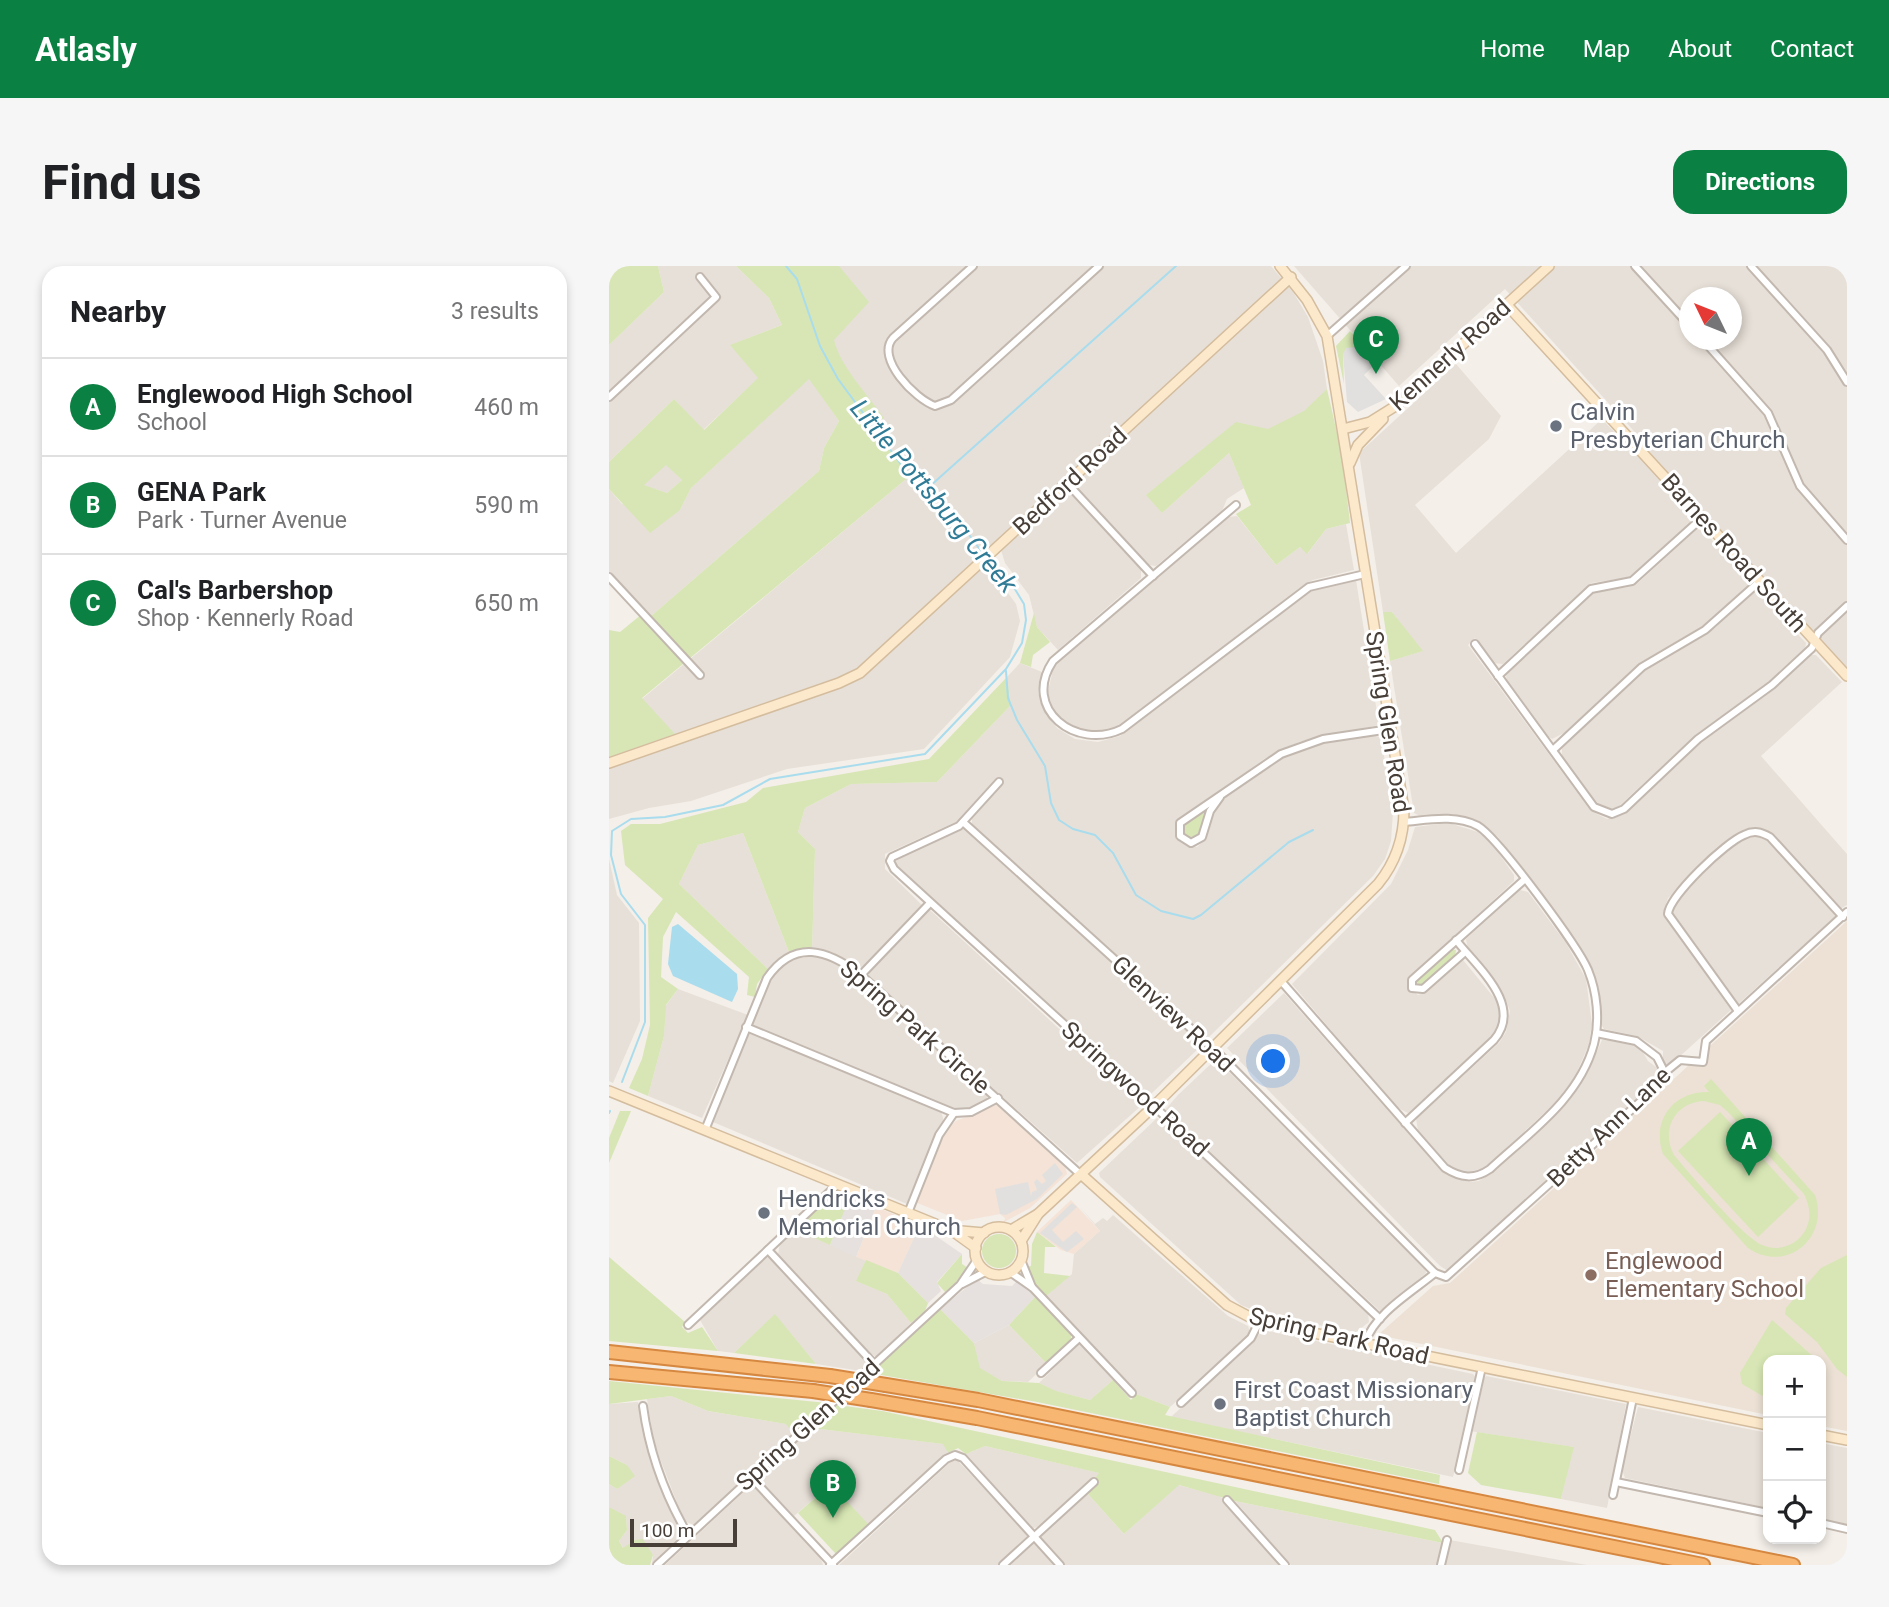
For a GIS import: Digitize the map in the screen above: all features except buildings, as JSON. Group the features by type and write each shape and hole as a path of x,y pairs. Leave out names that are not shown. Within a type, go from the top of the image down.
{"highway":[{"path":"609,1352 830,1376 978,1400 1793,1565"},
{"path":"609,1372 814,1391 977,1418 1703,1565"}],"street":[{"path":"973,266 893,338 886,352 890,364 923,400 935,406 951,400 1099,266"},
{"name":"Spring Glen Road","path":"1011,1230 1038,1214 1082,1175 1213,1049 1386,874 1398,851 1404,821 1327,336 1291,277 1281,266"},
{"path":"1327,336 1406,266"},
{"name":"Kennerly Road","path":"1343,429 1370,422 1392,409 1549,266"},
{"path":"1635,266 1679,314"},
{"path":"1751,266 1827,350 1847,382"},
{"path":"609,397 716,297 700,277"},
{"name":"Bedford Road","path":"609,763 852,678 868,667 1291,277"},
{"name":"Barnes Road South","path":"1507,305 1847,676"},
{"path":"1712,350 1768,413 1800,486 1847,540"},
{"path":"1349,464 1358,445 1392,409"},
{"path":"1067,483 1153,576"},
{"path":"1236,505 1059,654 1047,671 1043,687 1046,705 1060,723 1079,734 1099,737 1122,729 1309,587 1365,574"},
{"path":"1498,676 1591,589 1632,581 1702,517"},
{"path":"609,577 700,675"},
{"path":"1552,750 1642,667 1705,630 1760,581"},
{"path":"1475,645 1594,807 1612,814 1624,809 1698,739 1764,692 1812,648 1818,633 1847,606"},
{"path":"1220,797 1210,811 1202,837 1191,843 1180,836 1180,823 1264,764 1303,744 1390,729"},
{"path":"963,822 999,782"},
{"path":"1280,981 1445,1168 1469,1177 1490,1169 1560,1105 1582,1075 1597,1033 1595,993 1579,953 1497,842 1478,827 1450,818 1404,821"},
{"name":"Springwood Road","path":"963,822 897,854 890,861 894,869 1154,1106 1380,1319"},
{"name":"Glenview Road","path":"963,822 1213,1049 1435,1273"},
{"path":"1738,1011 1671,922 1669,907 1677,894 1738,838 1755,832 1770,837 1845,914"},
{"path":"1465,952 1423,989 1412,988 1412,980 1524,880"},
{"path":"861,975 930,903"},
{"name":"Betty Ann Lane","path":"1365,1343 1370,1329 1380,1319 1435,1273 1445,1277 1464,1262 1661,1083 1665,1073 1680,1059 1703,1062 1706,1041 1845,914"},
{"path":"1405,1122 1502,1030 1504,1005 1456,940"},
{"name":"Spring Park Circle","path":"705,1130 767,978 778,964 793,955 823,953 840,960 861,975 1082,1175"},
{"path":"745,1027 954,1113 971,1112 998,1098"},
{"path":"1597,1033 1636,1041 1657,1057 1665,1073"},
{"path":"609,1091 950,1230 976,1248"},
{"path":"908,1213 939,1135 954,1113"},
{"name":"Spring Park Road","path":"1082,1175 1227,1305 1259,1322 1763,1424"},
{"path":"688,1325 837,1185"},
{"name":"Spring Glen Road","path":"1021,1241 1038,1214"},
{"path":"950,1230 984,1233 997,1227 1011,1230 1021,1241 1021,1260 1033,1289"},
{"path":"984,1233 976,1248 977,1260 987,1271 996,1275 1010,1272 1021,1260"},
{"path":"768,1250 875,1364"},
{"name":"Spring Glen Road","path":"657,1565 960,1285 977,1260"},
{"name":"Spring Glen Road","path":"960,1285 987,1271"},
{"path":"1010,1272 1033,1289 1132,1393"},
{"path":"1181,1403 1251,1338 1259,1322"},
{"path":"1041,1373 1079,1338"},
{"path":"1459,1470 1482,1367"},
{"path":"1613,1495 1633,1398"},
{"path":"643,1406 664,1488 688,1535"},
{"path":"1826,1436 1847,1440"},
{"path":"751,1477 832,1564 946,1459 955,1455 963,1458 1060,1565"},
{"path":"1003,1565 1094,1482"},
{"path":"1616,1482 1763,1512"},
{"path":"1227,1500 1285,1565"},
{"path":"1826,1524 1847,1529"},
{"path":"1441,1565 1447,1540"}],"shaded area":[{"path":"658,266 736,266 769,298 782,325 731,345 759,378 703,430 674,399 609,462 609,345 664,292"},
{"path":"775,266 1271,266 1293,292 1308,317 1323,361 1327,389 1303,416 1271,432 1247,432 1155,504 1162,513 1229,453 1244,488 1227,499 1222,511 1156,566 1148,565 1076,488 1074,481 1064,492 1072,495 1141,569 1141,578 1058,650 1037,627 1029,595 1005,563 1001,550 986,563 1016,604 1020,621 1010,657 924,749 787,769 691,801 649,808 609,819 609,757 674,735 642,699 905,480"},
{"path":"1294,266 1847,266 1847,667 1684,490 1675,498 1692,518 1690,524 1632,577 1591,583 1503,664 1493,663 1475,638 1468,645 1591,811 1607,819 1626,812 1703,741 1768,694 1811,655 1816,655 1842,682 1761,756 1847,854 1847,905 1840,909 1831,901 1767,831 1751,828 1735,836 1668,898 1665,907 1664,915 1731,1010 1667,1068 1663,1063 1663,1051 1637,1036 1604,1029 1591,966 1577,942 1498,837 1471,819 1452,814 1420,816 1414,813 1390,661 1422,651 1392,612 1383,612 1359,453 1456,364 1501,416 1489,439 1415,505 1456,553 1602,419 1631,450 1642,440 1505,289 1399,386"},
{"path":"1355,347 1373,366 1364,375 1386,399 1358,412 1347,402 1343,354 1346,348"},
{"path":"809,378 839,421 824,448 819,471 650,617 609,572 609,489 622,504 680,510 691,488"},
{"path":"666,464 682,480 667,493 643,485"},
{"path":"1237,516 1276,565 1300,547 1308,553 1326,529 1346,524 1354,570 1313,580 1299,588 1120,726 1105,732 1088,733 1062,720 1051,706 1048,691 1054,666 1228,517"},
{"path":"1697,529 1705,532 1749,582 1747,587 1703,626 1641,662 1566,732 1552,739 1546,735 1507,683 1506,674 1594,592 1629,587 1639,582"},
{"path":"1356,580 1379,725 1299,742 1264,759 1203,805 1178,819 1175,835 1184,844 1197,847 1206,839 1216,807 1223,799 1284,756 1306,747 1369,735 1381,737 1393,812 1391,841 1385,859 1373,876 1209,1037 1199,1033 972,824 972,817 997,791 990,785 958,821 885,854 885,869 923,906 864,967 858,968 829,952 812,949 815,849 798,832 805,808 851,784 937,782 1011,705 1007,677 1020,663 1042,672 1038,693 1046,715 1057,728 1075,739 1098,742 1120,736 1308,592"},
{"path":"1754,592 1758,592 1806,643 1805,649 1764,686 1698,733 1619,806 1611,810 1598,805 1562,757 1562,746 1645,669 1715,628"},
{"path":"1449,823 1478,832 1492,844 1514,875 1514,881 1411,976 1409,988 1418,995 1424,993 1463,960 1496,1000 1501,1019 1493,1037 1408,1113 1396,1107 1292,984 1391,884 1408,850 1415,827"},
{"path":"963,828 1198,1040 1201,1046 1151,1094 1130,1081 898,870 895,863 899,856"},
{"path":"743,833 789,952 768,969 679,884 698,845"},
{"path":"1753,835 1768,841 1836,916 1737,1005 1672,916 1671,909 1681,894 1737,842"},
{"path":"609,859 617,895 639,923 640,1021 613,1083 609,1081"},
{"path":"1520,890 1528,892 1566,943 1586,979 1592,1024 1589,1044 1572,1084 1558,1100 1485,1168 1464,1173 1449,1165 1418,1130 1416,1119 1499,1043 1506,1032 1510,1011 1505,998 1468,949 1466,939"},
{"path":"927,910 1142,1105 1077,1163 869,978 869,970"},
{"path":"1847,921 1847,1431 1826,1427 1826,1355 1763,1355 1763,1414 1378,1335 1433,1286 1450,1283"},
{"path":"815,955 835,961 851,971 987,1092 987,1101 969,1110 951,1108 755,1028 751,1020 771,977 790,960"},
{"path":"678,989 748,1015 702,1118 648,1096 664,1036 665,1007"},
{"path":"1284,993 1438,1167 1446,1174 1469,1182 1479,1181 1496,1170 1563,1108 1588,1072 1602,1040 1625,1041 1640,1047 1648,1061 1663,1072 1661,1080 1448,1271 1440,1266 1227,1048"},
{"path":"750,1033 941,1111 944,1122 907,1204 713,1122 746,1034"},
{"path":"1216,1059 1425,1267 1426,1273 1381,1312 1166,1113 1165,1110 1178,1095"},
{"path":"996,1105 1006,1109 1065,1166 1067,1174 1030,1208 1004,1222 1005,1218 1000,1214 962,1221 915,1202 943,1133 956,1121"},
{"path":"1157,1118 1368,1314 1369,1322 1356,1332 1269,1316 1241,1305 1100,1177 1099,1173"},
{"path":"1055,1163 1063,1174 1037,1199 1006,1215 1000,1214 995,1189 1028,1182 1031,1196 1032,1192 1037,1190 1034,1182 1037,1179 1042,1184 1046,1181 1042,1175"},
{"path":"850,1197 876,1207 856,1257 830,1245"},
{"path":"1071,1200 1100,1231 1074,1254 1061,1250 1037,1232"},
{"path":"1072,1203 1077,1207 1052,1230 1063,1242 1076,1231 1084,1239 1067,1252 1040,1233"},
{"path":"1079,1206 1095,1224 1103,1218 1107,1221 1113,1215 1228,1316 1248,1326 1250,1332 1246,1338 1170,1407 1136,1394 1045,1297 1072,1274 1074,1254 1100,1231"},
{"path":"876,1207 920,1225 898,1273 856,1257"},
{"path":"920,1225 962,1254 937,1282 941,1291 928,1303 898,1273"},
{"path":"794,1229 866,1260 857,1281 887,1294 911,1323 877,1357 869,1353 778,1255 780,1242"},
{"path":"767,1257 772,1259 865,1358 867,1364 861,1371 816,1364 775,1315 734,1353 718,1351 700,1320"},
{"path":"977,1279 983,1284 1012,1286 1017,1281 1036,1296 1009,1325 974,1343 940,1309"},
{"path":"1009,1325 1047,1364 1028,1382 1002,1381 979,1368 974,1343"},
{"path":"1264,1330 1473,1374 1476,1378 1453,1477 1171,1417"},
{"path":"1079,1344 1113,1380 1090,1400 1055,1391 1039,1383"},
{"path":"1486,1376 1626,1404 1607,1508 1561,1499 1573,1447 1470,1431 1482,1381"},
{"path":"671,1396 708,1411 787,1424 794,1434 694,1525 684,1521 654,1443 647,1399"},
{"path":"638,1402 659,1483 684,1533 652,1563 653,1555 635,1540 624,1549 619,1541 627,1530 626,1517 609,1507 609,1484 617,1489 627,1465 609,1456 609,1404"},
{"path":"1638,1407 1763,1432 1763,1507 1625,1478 1622,1470"},
{"path":"812,1428 944,1444 948,1453 869,1526 831,1484 794,1516 763,1483 762,1477 767,1467"},
{"path":"1826,1444 1847,1448 1847,1524 1826,1520"},
{"path":"985,1446 1100,1473 1039,1527 1033,1528 966,1454"},
{"path":"955,1458 1029,1535 999,1565 839,1565"},
{"path":"1178,1485 1220,1496 1281,1565 1063,1565 1040,1540 1042,1534 1088,1494 1124,1534"},
{"path":"749,1487 756,1488 820,1556 823,1565 665,1565"},
{"path":"1235,1501 1443,1543 1438,1565 1291,1565"},
{"path":"1450,1540 1587,1565 1444,1565"},
{"path":"1030,1544 1037,1544 1056,1565 1008,1565"}],"green space":[{"path":"609,266 658,266 664,292 609,345"},
{"path":"736,266 839,266 869,302 834,340 848,370 884,418 872,426 911,475 642,698 675,734 609,757 609,630 620,632 642,614 650,617 819,471 824,448 839,421 809,379 691,488 680,510 650,533 609,489 609,462 674,399 704,430 758,378 730,345 782,325 769,298","holes":["666,465 682,480 667,493 644,485"]},
{"path":"1350,331 1378,360 1373,366 1364,356 1343,354 1344,384 1336,346"},
{"path":"1327,389 1342,455 1350,523 1326,529 1307,554 1300,547 1276,565 1236,514 1251,505 1229,453 1162,513 1146,495 1236,422 1268,429 1304,411"},
{"path":"1383,612 1392,612 1423,651 1390,661"},
{"path":"1034,613 1037,627 1050,642 1033,655 1031,667 1020,663"},
{"path":"1007,677 1011,705 937,782 851,784 805,808 798,832 815,849 812,949 789,952 743,833 698,845 679,884 768,969 757,984 755,997 747,995 749,977 676,912 663,937 661,977 678,989 666,1005 664,1036 648,1096 629,1088 642,1059 650,1025 648,918 663,899 625,865 621,831 631,824 660,824 746,802 763,788 929,759"},
{"path":"1208,809 1201,834 1187,839 1182,833 1182,826"},
{"path":"1451,949 1456,950 1455,956 1421,987 1416,986 1416,982"},
{"path":"1711,1079 1815,1195 1818,1211 1816,1225 1810,1238 1790,1254 1777,1257 1762,1255 1748,1248 1663,1154 1660,1130 1668,1110 1685,1096 1709,1092 1704,1086","holes":["1704,1101 1720,1105 1804,1194 1809,1208 1809,1222 1805,1231 1792,1244 1774,1248 1754,1240 1717,1204 1674,1155 1670,1145 1670,1127 1679,1112 1686,1106"]},
{"path":"620,1111 631,1111 609,1163 609,1138"},
{"path":"1720,1112 1799,1198 1758,1237 1678,1151"},
{"path":"834,1196 849,1200 830,1245 794,1229"},
{"path":"1037,1232 1056,1247 1045,1247 1044,1273 1070,1276 1045,1297 1025,1267 1031,1266 1032,1244"},
{"path":"999,1234 1011,1239 1016,1251 1011,1263 999,1268 987,1263 982,1251 987,1239"},
{"path":"962,1254 962,1264 968,1268 946,1293 937,1283"},
{"path":"1847,1255 1847,1377 1837,1369 1817,1342 1785,1314 1786,1308 1821,1268"},
{"path":"609,1257 685,1322 682,1327 688,1333 702,1327 718,1351 609,1341"},
{"path":"866,1260 898,1273 928,1303 925,1311 911,1323 887,1294 856,1281"},
{"path":"1036,1296 1071,1335 1071,1340 1047,1364 1009,1325"},
{"path":"940,1309 974,1343 980,1368 1002,1381 1039,1383 1056,1391 1090,1400 1113,1380 1131,1400 1136,1394 1170,1407 1165,1415 1440,1475 1439,1484 1037,1402 870,1373"},
{"path":"775,1314 816,1364 734,1353"},
{"path":"1772,1320 1811,1355 1763,1355 1763,1396 1742,1384 1740,1373"},
{"path":"609,1381 827,1403 794,1434 786,1424 708,1411 671,1396 609,1404"},
{"path":"837,1405 882,1411 1435,1530 1443,1543 1235,1501 1179,1485 1124,1534 1088,1494 1099,1483 1095,1478 1099,1473 985,1446 966,1454 958,1448 948,1453 943,1444 812,1428"},
{"path":"1477,1432 1574,1447 1561,1499 1481,1485 1468,1473"},
{"path":"609,1456 627,1465 635,1476 617,1489 609,1484"},
{"path":"831,1484 868,1524 836,1554 798,1513"},
{"path":"609,1507 626,1516 627,1530 619,1541 623,1548 635,1540 643,1539 653,1555 650,1565 612,1565 609,1562"}],"water":[{"path":"678,924 737,974 738,989 732,1002 673,976 668,964 672,927"}],"waterway":[{"name":"Little Pottsburg Creek","path":"786,266 797,279 820,346 838,379 903,467 944,501 984,555"},
{"path":"929,487 1176,266"},
{"path":"622,1082 645,1022 645,925 621,894 611,855 612,831 631,819 665,817 723,805 770,779 925,754 1006,669 1022,643 1026,620 1024,604 1013,586 988,559"},
{"name":"Little Pottsburg Creek","path":"1006,671 1008,698 1017,720 1045,766 1051,803 1059,820 1073,829 1095,835 1113,853 1136,895 1161,911 1193,919 1201,915 1289,842 1313,830"}],"place":[{"name":"Cal's Barbershop","path":"1376,374"},
{"name":"Calvin Presbyterian Church","path":"1556,426"},
{"name":"Englewood High School","path":"1749,1176"},
{"name":"Hendricks Memorial Church","path":"764,1213"},
{"name":"Englewood Elementary School","path":"1591,1275"},
{"name":"First Coast Missionary Baptist Church","path":"1220,1404"},
{"name":"GENA Park","path":"833,1518"}]}
